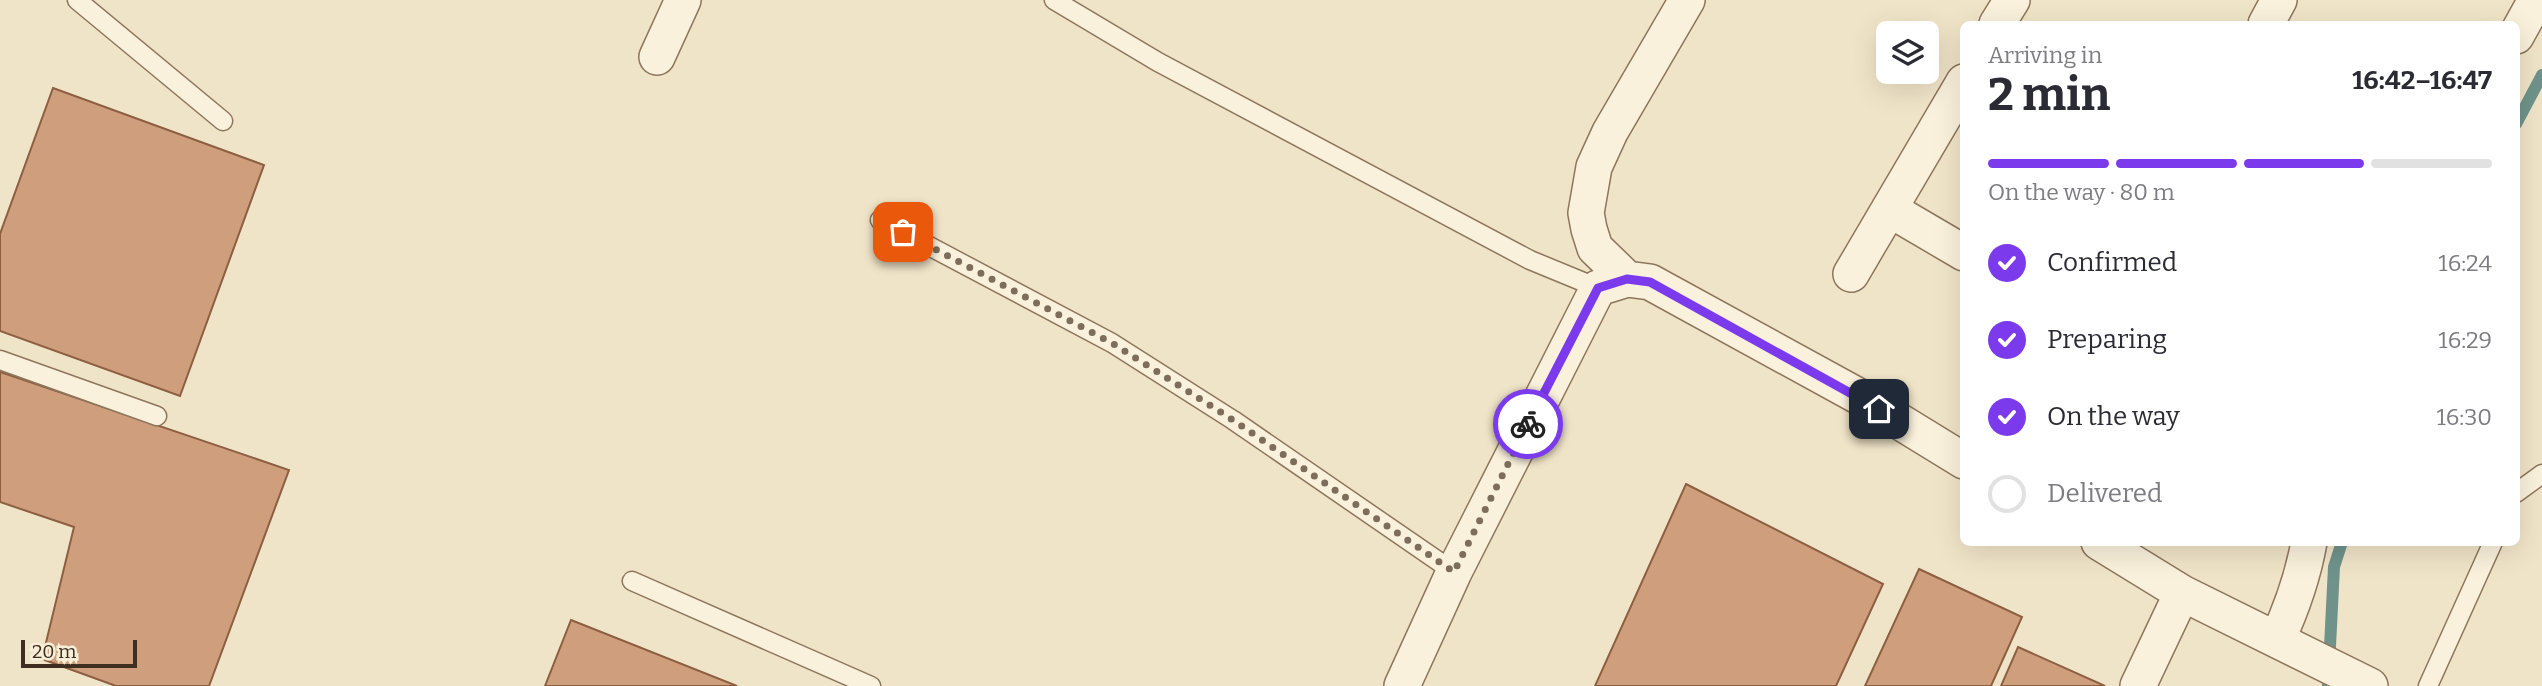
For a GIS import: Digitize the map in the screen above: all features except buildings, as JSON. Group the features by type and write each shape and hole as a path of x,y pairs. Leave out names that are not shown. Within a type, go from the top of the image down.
{"street":[{"path":"657,57 683,0"},
{"path":"1612,284 1595,248 1586,213 1594,167 1610,132 1687,0"},
{"path":"2268,21 2279,0"},
{"path":"2520,29 2536,0"},
{"path":"1851,274 1960,89"},
{"path":"1889,209 1960,251"},
{"path":"1612,284 1650,282 1858,396 1960,459"},
{"path":"1402,686 1454,572 1612,284"},
{"path":"2106,546 2182,593 2368,685"},
{"path":"2286,645 2288,616 2308,546"},
{"path":"2138,686 2182,593"}],"lane":[{"path":"77,0 223,121"},
{"path":"1054,0 1158,62 1530,260 1612,284"},
{"path":"880,220 1112,343 1233,420 1454,572"},
{"path":"0,360 157,416"},
{"path":"2520,490 2542,474"},
{"path":"2428,686 2491,546"},
{"path":"632,581 871,686"}],"waterway":[{"path":"2520,116 2542,75"},
{"path":"2328,686 2334,567 2341,546"}],"way so far":[{"path":"903,232 1112,343 1233,420 1454,572 1528,424"}],"route":[{"path":"1528,424 1598,288 1627,279 1650,282 1879,409"}]}
